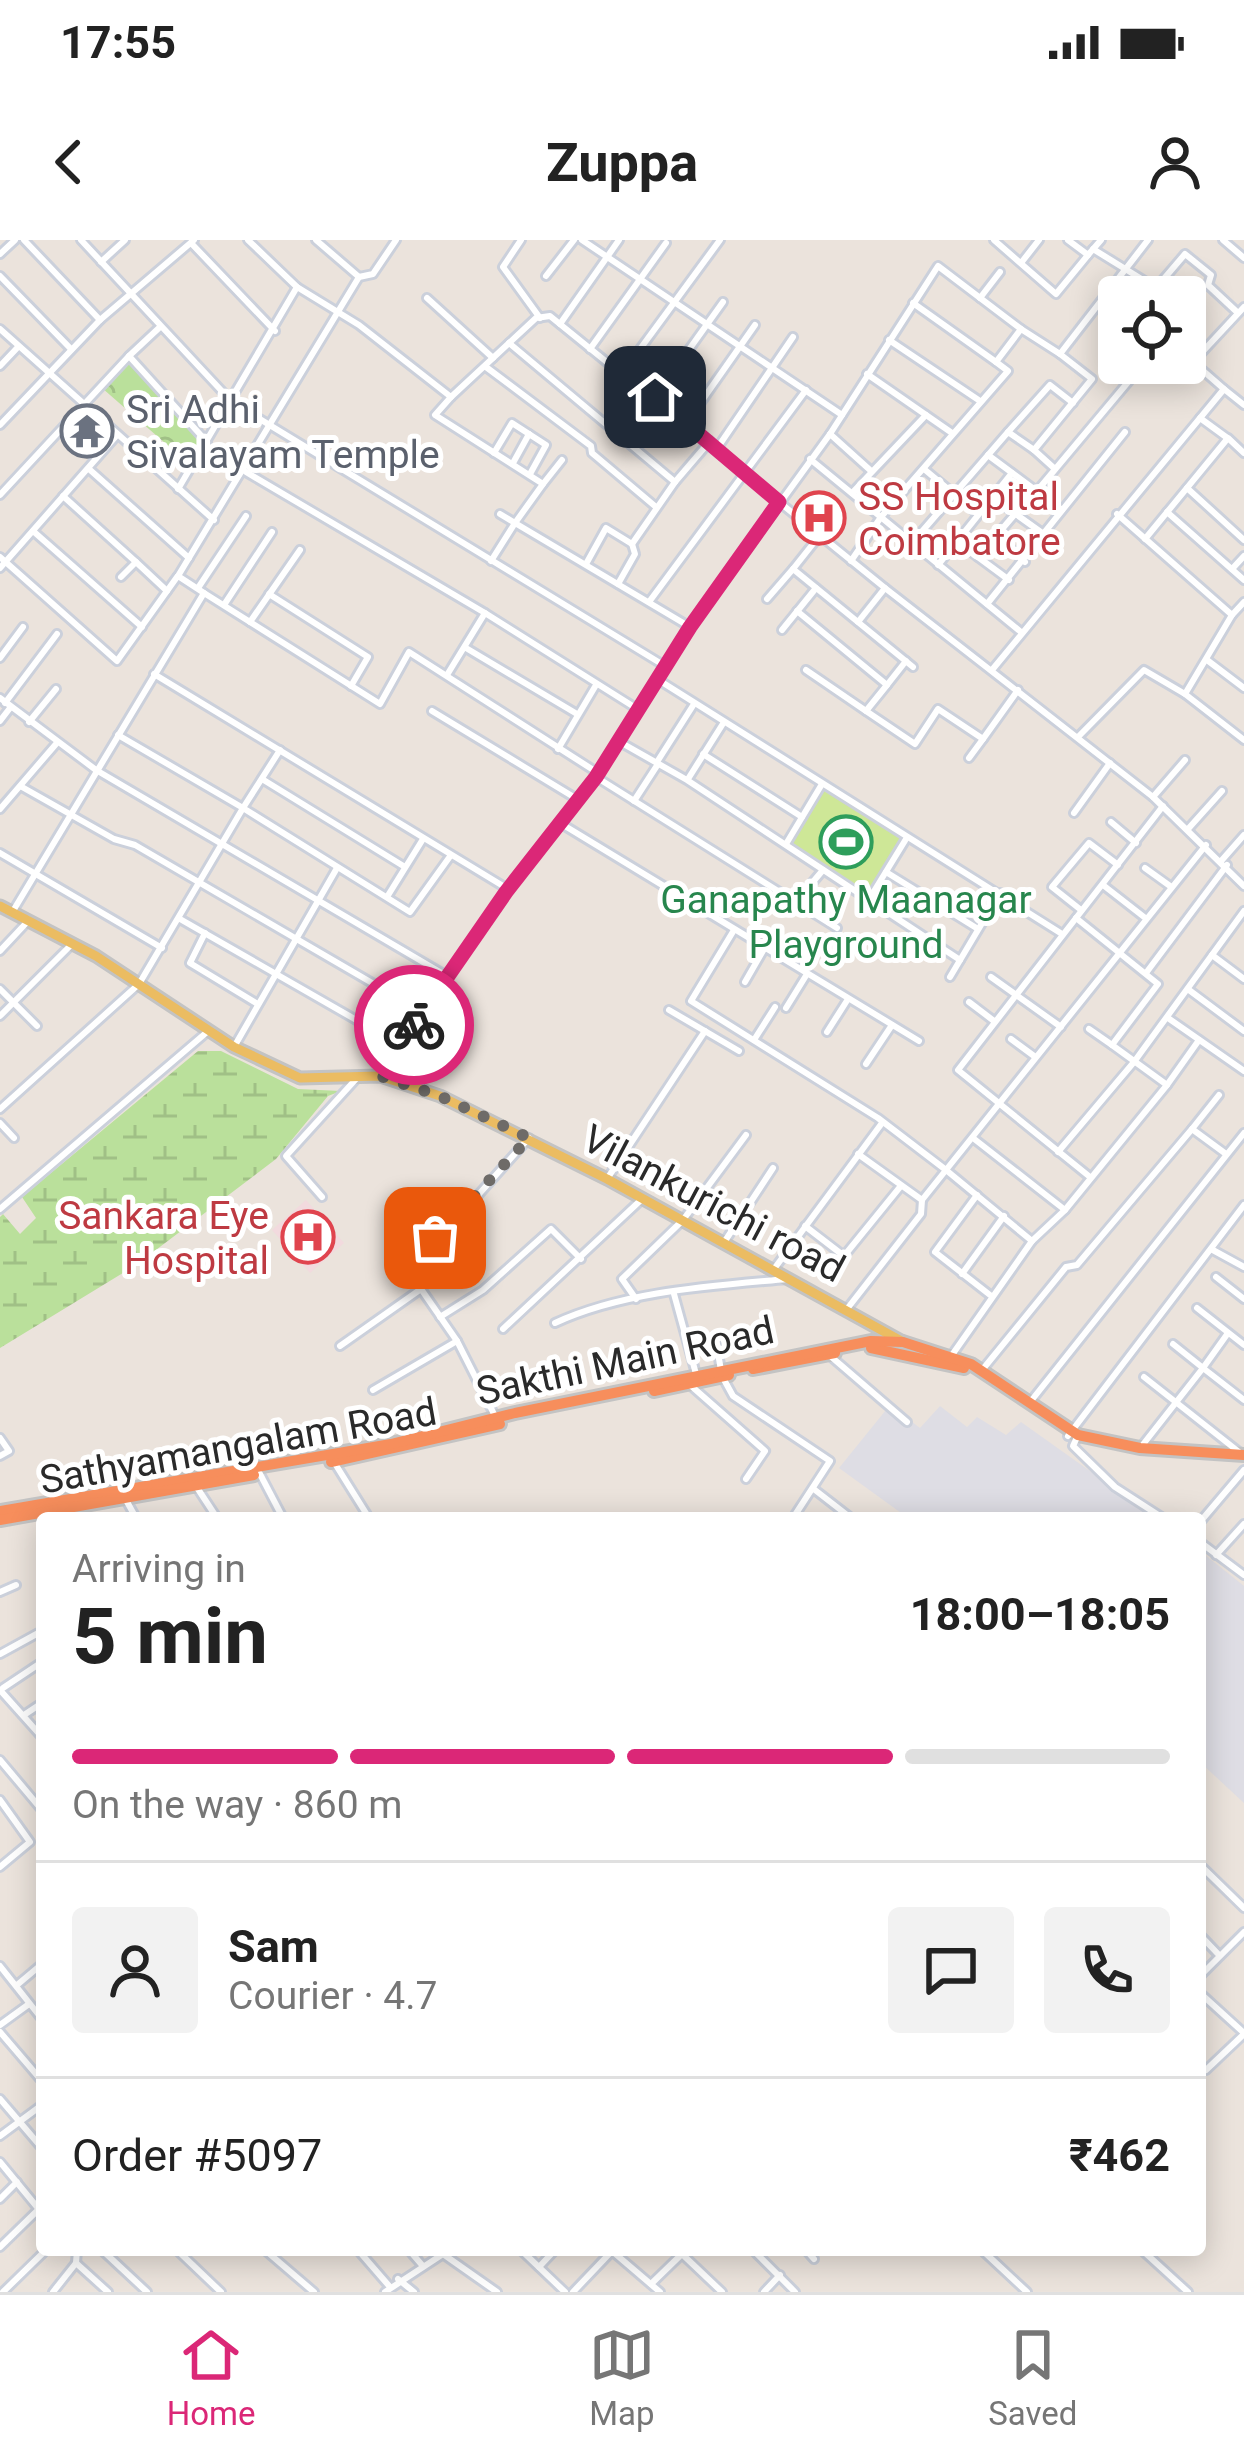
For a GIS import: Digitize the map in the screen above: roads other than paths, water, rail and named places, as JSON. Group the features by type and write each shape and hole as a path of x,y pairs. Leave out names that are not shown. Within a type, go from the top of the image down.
{"highway":[{"name":"Sakthi Main Road","path":"722,1372 824,1347 903,1346 952,1355 983,1370 1073,1435 1244,1460"},
{"name":"Sathyamangalam Road","path":"0,1516 334,1462 722,1372 903,1346 980,1376 1073,1435 1140,1453 1244,1460"},
{"name":"Sakthi Main Road","path":"42,1511 693,1379"}],"main road":[{"name":"Vilankurichi road","path":"0,906 73,942 234,1047 300,1078 380,1076 440,1096 529,1138 791,1278 903,1346"}],"street":[{"path":"0,254 19,240 100,320"},
{"path":"81,240 232,402 665,666"},
{"path":"100,262 125,240"},
{"path":"248,240 297,287 340,311 451,397"},
{"path":"316,240 359,278"},
{"path":"117,435 2,562 117,661 214,520 359,278 373,274 396,240"},
{"path":"521,240 503,267 540,318"},
{"path":"546,276 578,240 676,300 842,415"},
{"path":"560,324 619,240"},
{"path":"621,375 720,240"},
{"path":"1021,263 1039,240"},
{"path":"1068,240 1156,288 1185,254 1210,275 1209,286 1241,310 1206,348"},
{"path":"998,242 1056,294 1101,240"},
{"path":"1060,354 1148,240"},
{"path":"1223,240 1244,258"},
{"path":"0,425 70,348 193,242 275,331"},
{"path":"590,349 666,242"},
{"path":"380,1076 508,889 597,775 690,627 830,434 938,266 1092,379 1034,450"},
{"path":"980,298 1000,272"},
{"path":"0,276 70,348"},
{"path":"178,489 297,287"},
{"path":"427,298 493,358"},
{"path":"655,397 723,302"},
{"path":"851,561 881,517 1007,371 914,303"},
{"path":"543,484 435,415 509,343 540,318 550,316 718,447 885,589 1154,797 1244,886"},
{"path":"687,422 755,326"},
{"path":"0,495 160,327"},
{"path":"0,329 214,520"},
{"path":"996,362 1021,329"},
{"path":"718,447 794,337"},
{"path":"889,340 980,401"},
{"path":"509,343 675,482"},
{"path":"0,366 19,347"},
{"path":"129,356 207,442"},
{"path":"485,366 591,446 592,453 656,507"},
{"path":"1206,373 1244,405"},
{"path":"867,374 952,433"},
{"path":"1037,491 1126,384"},
{"path":"912,543 1050,385 1073,403"},
{"path":"992,670 1224,388"},
{"path":"649,602 806,391"},
{"path":"852,493 926,415"},
{"path":"1200,418 1244,453"},
{"path":"494,453 512,423 546,445 530,474"},
{"path":"1008,432 1055,469"},
{"path":"987,604 1125,432"},
{"path":"512,464 529,434"},
{"path":"830,434 870,470"},
{"path":"1145,539 1228,438"},
{"path":"632,544 710,441"},
{"path":"988,454 1064,511"},
{"path":"810,459 1021,632"},
{"path":"490,562 562,460"},
{"path":"88,468 189,558"},
{"path":"924,469 978,514"},
{"path":"244,471 640,711"},
{"path":"938,565 1012,473"},
{"path":"1187,488 1244,540"},
{"path":"63,496 167,591"},
{"path":"992,496 1045,536"},
{"path":"1167,512 1244,580"},
{"path":"500,514 690,627"},
{"path":"978,557 1016,514"},
{"path":"1117,514 1232,615"},
{"path":"13,910 246,516"},
{"path":"585,564 606,528 632,544 635,554 618,584"},
{"path":"33,531 142,627"},
{"path":"224,604 272,532"},
{"path":"767,599 820,535"},
{"path":"996,536 1025,562"},
{"path":"956,541 1009,580"},
{"path":"250,622 300,550"},
{"path":"1232,569 1244,556"},
{"path":"121,578 136,562"},
{"path":"793,569 910,664 866,711"},
{"path":"178,576 380,704 409,652 837,928"},
{"path":"782,630 816,588"},
{"path":"858,622 885,589"},
{"path":"269,594 368,657 350,686"},
{"path":"1185,694 1244,602"},
{"path":"797,611 887,685"},
{"path":"447,675 485,614"},
{"path":"0,658 22,627"},
{"path":"0,721 5,703 56,634"},
{"path":"465,648 577,714"},
{"path":"1207,660 1244,688"},
{"path":"806,670 915,744 938,709 983,739"},
{"path":"1078,736 1144,670 1185,694 1244,740"},
{"path":"154,674 508,889"},
{"path":"657,679 1062,934"},
{"path":"558,749 597,684"},
{"path":"29,722 56,689"},
{"path":"969,758 1018,690"},
{"path":"5,703 96,770 446,976"},
{"path":"634,801 695,703"},
{"path":"432,710 578,799"},
{"path":"687,780 724,722"},
{"path":"117,734 410,912 451,855"},
{"path":"619,742 687,780 960,960"},
{"path":"0,809 56,745"},
{"path":"0,1109 139,984 280,750"},
{"path":"703,754 802,817"},
{"path":"1154,797 1186,760"},
{"path":"1075,813 1111,763"},
{"path":"262,778 405,867"},
{"path":"786,844 822,784"},
{"path":"22,787 199,881 422,1012"},
{"path":"1188,829 1222,790"},
{"path":"1090,1177 958,1070 1162,806"},
{"path":"560,823 920,1041"},
{"path":"1111,823 1136,843"},
{"path":"1146,973 1244,835"},
{"path":"386,897 424,838"},
{"path":"868,901 907,839"},
{"path":"1112,1045 1158,984 1052,887 1089,843 1118,865"},
{"path":"847,1309 921,1214 922,1200 1206,845"},
{"path":"0,853 162,948"},
{"path":"234,1047 337,868"},
{"path":"1145,868 1170,886"},
{"path":"795,903 824,870"},
{"path":"886,872 978,929"},
{"path":"1103,884 1144,917"},
{"path":"950,976 1000,893"},
{"path":"1058,1151 1134,1062 1244,911"},
{"path":"180,919 400,1046"},
{"path":"0,951 29,920"},
{"path":"734,930 691,1001 883,1122 1032,1241"},
{"path":"206,933 190,963 257,1003"},
{"path":"0,1016 73,942"},
{"path":"745,982 764,948"},
{"path":"1212,955 1244,980"},
{"path":"786,1008 807,974"},
{"path":"992,977 1061,1027"},
{"path":"0,989 37,1026"},
{"path":"1188,989 1244,1030"},
{"path":"827,1032 848,999"},
{"path":"969,1002 994,1021"},
{"path":"754,1040 776,1006"},
{"path":"669,1010 739,1051"},
{"path":"1167,1017 1244,1071"},
{"path":"866,1064 892,1025"},
{"path":"1089,1029 1167,1085"},
{"path":"0,1209 210,1030"},
{"path":"607,1179 705,1031"},
{"path":"1011,1039 1034,1056"},
{"path":"952,1355 989,1295 1032,1241 1065,1210 1199,1040"},
{"path":"322,1197 286,1156 356,1079"},
{"path":"983,1370 1066,1267 1077,1265 1220,1095"},
{"path":"774,1269 883,1122"},
{"path":"0,1123 14,1138"},
{"path":"1192,1129 1226,1154"},
{"path":"1031,1401 1244,1133"},
{"path":"636,1299 622,1280 683,1220 746,1135"},
{"path":"972,1137 1065,1210"},
{"path":"407,1263 463,1212 529,1138"},
{"path":"858,1154 922,1200"},
{"path":"723,1244 773,1168"},
{"path":"805,1226 844,1256 900,1187"},
{"path":"978,1194 935,1252 989,1295"},
{"path":"503,1329 642,1199"},
{"path":"1154,1512 1087,1463 1073,1446 1073,1435 1244,1205"},
{"path":"962,1274 1004,1216"},
{"path":"440,1317 483,1290 551,1229 581,1259"},
{"path":"1210,1249 1244,1267"},
{"path":"1216,1277 1244,1299"},
{"path":"555,1323 584,1310 636,1299 791,1278"},
{"path":"340,1346 422,1289 457,1341 496,1418"},
{"path":"674,1294 693,1379 766,1453 746,1479"},
{"path":"1197,1308 1244,1345"},
{"path":"1140,1448 1203,1368 1244,1327"},
{"path":"715,1336 722,1372 733,1396 830,1461 798,1512"},
{"path":"374,1390 457,1341"},
{"path":"1173,1344 1244,1400"},
{"path":"828,1354 907,1422"},
{"path":"1144,1377 1244,1460 1206,1514"},
{"path":"0,1438 9,1451 0,1456"},
{"path":"334,1462 365,1512"},
{"path":"260,1474 280,1512"},
{"path":"196,1485 214,1512"},
{"path":"815,1490 843,1512"},
{"path":"124,1497 133,1512"},
{"path":"1216,1555 1244,1524"},
{"path":"1206,1547 1244,1575"},
{"path":"0,1592 16,1585"},
{"path":"0,1654 36,1634"},
{"path":"36,1666 2,1689 36,1730"},
{"path":"24,1715 36,1706"},
{"path":"0,1760 36,1803"},
{"path":"0,1800 30,1842"},
{"path":"2,1862 36,1841"},
{"path":"1206,1871 1244,1908"},
{"path":"1206,1969 1244,1932"},
{"path":"1206,1941 1219,1954"},
{"path":"0,1966 36,2011"},
{"path":"17,1985 36,1969"},
{"path":"1206,1998 1244,2033 1206,2070"},
{"path":"29,2004 0,2028 36,2073"},
{"path":"0,2099 36,2141"},
{"path":"0,2136 36,2109"},
{"path":"0,2162 36,2206"},
{"path":"0,2199 17,2182"},
{"path":"0,2247 36,2215"},
{"path":"3,2292 40,2256"},
{"path":"57,2291 76,2264 76,2256"},
{"path":"108,2256 147,2292"},
{"path":"183,2256 221,2292"},
{"path":"273,2256 314,2292"},
{"path":"362,2256 387,2289 439,2256"},
{"path":"414,2256 422,2266"},
{"path":"451,2256 497,2292"},
{"path":"527,2256 569,2292 608,2256"},
{"path":"539,2266 549,2256"},
{"path":"619,2256 660,2292"},
{"path":"651,2284 680,2256"},
{"path":"688,2256 722,2292"},
{"path":"759,2256 795,2292"},
{"path":"811,2256 814,2259"},
{"path":"988,2256 1027,2292"},
{"path":"1149,2256 1188,2292"},
{"path":"76,2264 108,2292"},
{"path":"764,2292 780,2275"},
{"path":"398,2279 414,2292"}],"place":[{"name":"Sri Adhi Sivalayam Temple","path":"87,431"},
{"name":"SS Hospital Coimbatore","path":"819,518"},
{"name":"Ganapathy Maanagar Playground","path":"846,842"},
{"name":"Sankara Eye Hospital","path":"308,1237"}]}
